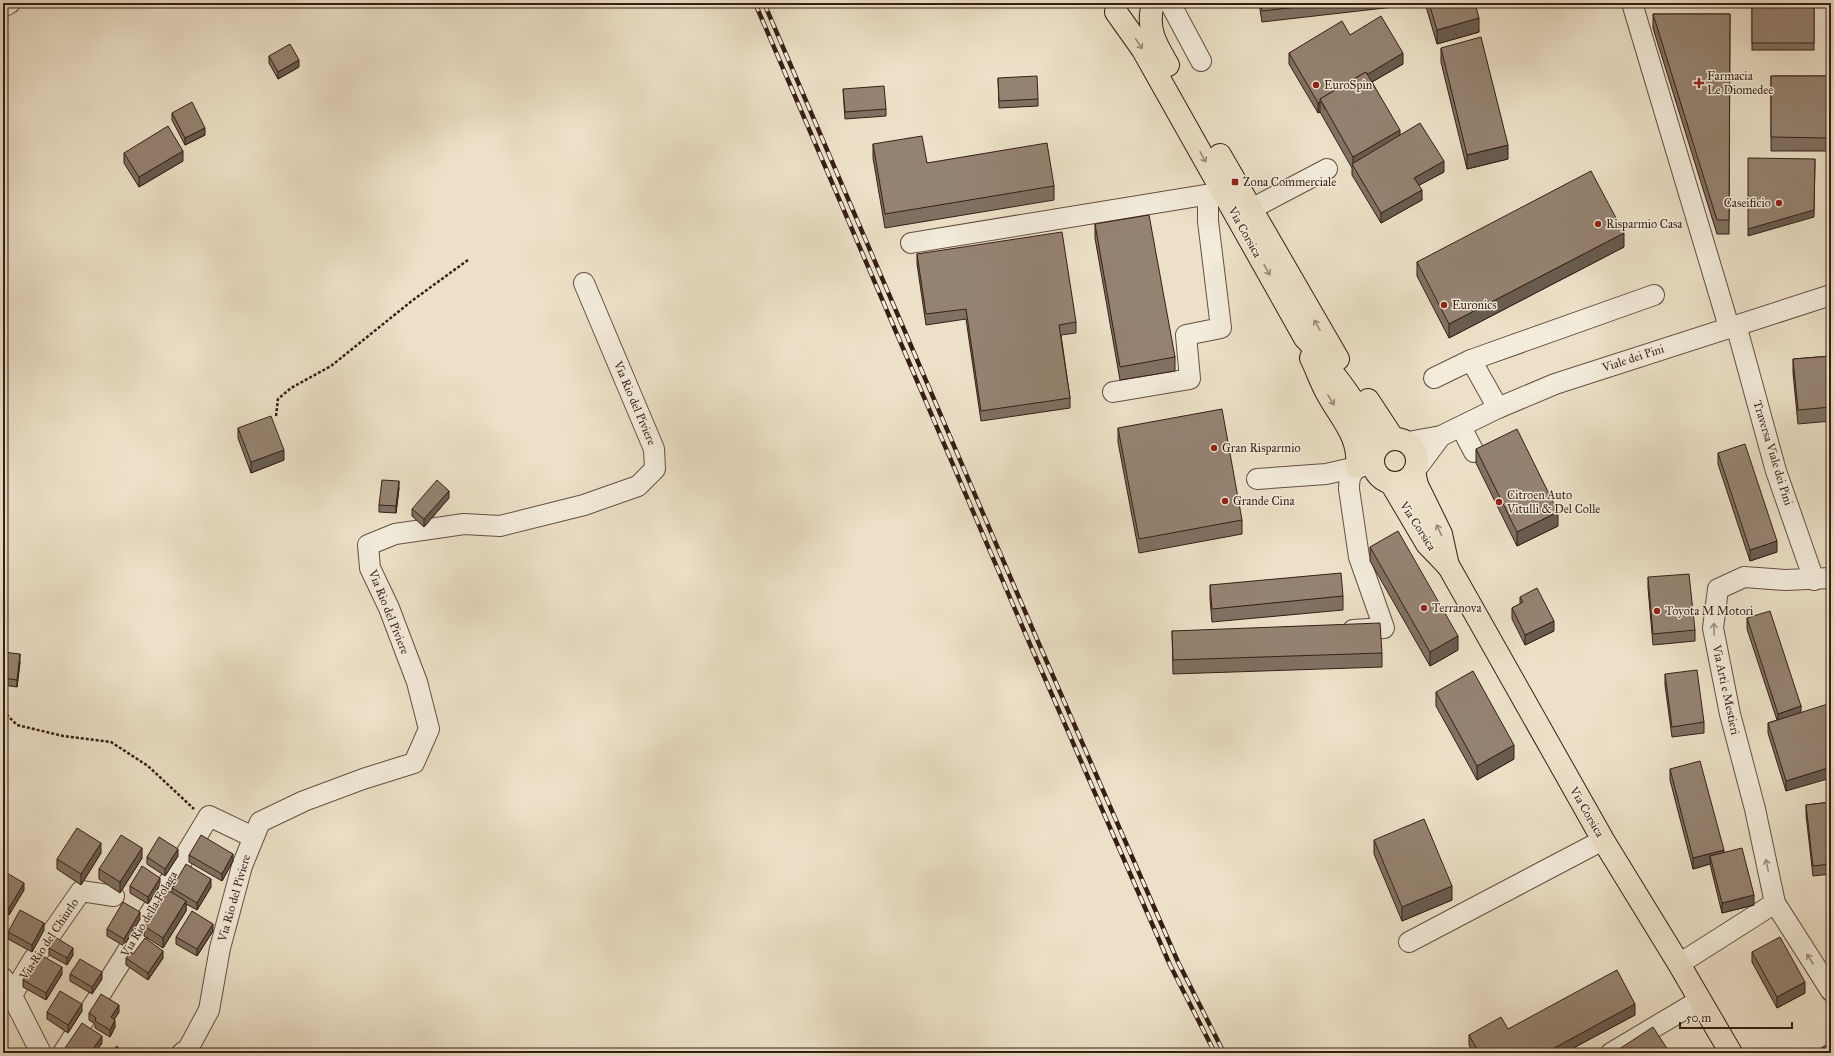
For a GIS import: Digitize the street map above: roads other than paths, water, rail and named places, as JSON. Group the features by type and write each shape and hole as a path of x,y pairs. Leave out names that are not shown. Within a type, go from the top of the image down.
{"main road":[{"name":"Via Corsica","path":"1109,7 1131,14 1145,12 1160,5"},
{"name":"Via Corsica","path":"1160,5 1150,24 1157,44 1331,348 1356,380 1377,416 1381,452 1377,474 1390,483 1427,544 1449,567 1603,840 1680,964 1731,1053"},
{"name":"Via Corsica","path":"1109,7 1144,50 1216,194 1305,338 1318,351 1352,398 1381,452"},
{"name":"Via Corsica","path":"1381,452 1414,448 1417,457 1417,468 1414,472 1417,485 1441,534 1449,567"},
{"path":"1390,483 1404,481 1414,472"}],"street":[{"path":"3,7 10,3"},
{"name":"Traversa Viale dei Pini","path":"1632,3 1776,471 1823,579"},
{"path":"1160,5 1200,61"},
{"path":"1251,209 1327,169"},
{"path":"911,243 1216,194 1208,221 1221,328 1186,334 1190,379 1113,392"},
{"name":"Via Rio del Piviere","path":"182,1053 188,1049 209,1010 220,948 242,866 260,822 304,801 363,779 414,763 429,729 417,682 389,608 370,568 368,545 395,534 464,524 500,526 584,505 638,486 655,469 654,449 584,283"},
{"path":"1434,378 1471,360 1654,295"},
{"name":"Viale dei Pini","path":"1258,478 1326,474 1381,452 1441,436 1498,408 1555,384 1831,295"},
{"path":"1471,360 1498,408"},
{"path":"1461,427 1474,452"},
{"name":"Viale dei Pini","path":"1414,472 1441,436"},
{"path":"1337,631 1384,628 1359,557 1349,489 1351,474 1381,452"},
{"name":"Via Arti e Mestieri","path":"1823,579 1785,580 1744,577 1718,589 1713,628 1730,714 1755,809 1775,903 1831,992"},
{"name":"Via Rio della Folaga","path":"63,1053 122,960 209,816 253,837"},
{"path":"1409,942 1603,840"},
{"name":"Via Rio del Chiurlo","path":"12,995 33,960 81,891 114,896"},
{"path":"1680,964 1775,903"},
{"path":"3,978 41,1053"},
{"path":"1611,1053 1700,1000"}],"railway":[{"path":"755,3 1029,642 1170,965 1215,1053"},
{"path":"764,3 1036,637 1178,962 1224,1053"}],"place":[{"name":"Farmacia Le Diomedee","path":"1699,83"},
{"name":"EuroSpin","path":"1316,85"},
{"name":"Zona Commerciale","path":"1235,182"},
{"name":"Caseificio","path":"1779,203"},
{"name":"Risparmio Casa","path":"1598,224"},
{"name":"Euronics","path":"1444,305"},
{"name":"Gran Risparmio","path":"1214,448"},
{"name":"Grande Cina","path":"1225,501"},
{"name":"Citroen Auto Vitulli & Del Colle","path":"1499,502"},
{"name":"Terranova","path":"1424,608"},
{"name":"Toyota M Motori","path":"1657,611"}]}
